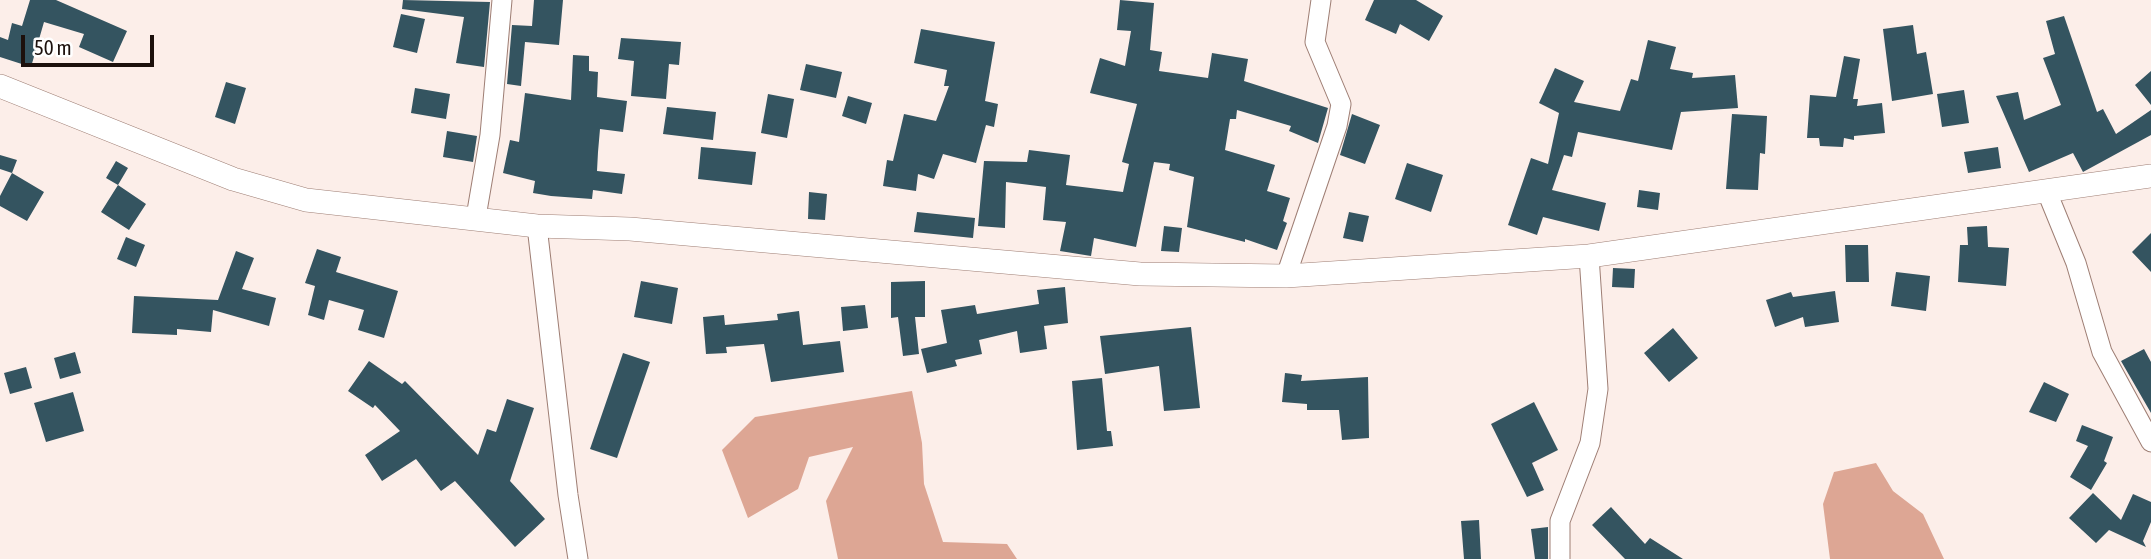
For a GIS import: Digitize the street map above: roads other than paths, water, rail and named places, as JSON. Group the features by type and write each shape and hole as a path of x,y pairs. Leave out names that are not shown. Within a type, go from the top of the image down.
{"street":[{"path":"477,217 490,135 502,0"},
{"path":"1286,276 1337,126 1341,104 1315,42 1321,0"},
{"path":"0,86 233,179 306,200 477,217 537,226 630,229 1140,274 1286,276 1589,256 2151,176"},
{"path":"2048,192 2076,263 2102,352 2151,442"},
{"path":"537,226 578,559"},
{"path":"1560,559 1560,521 1590,443 1598,390 1589,256"}]}
